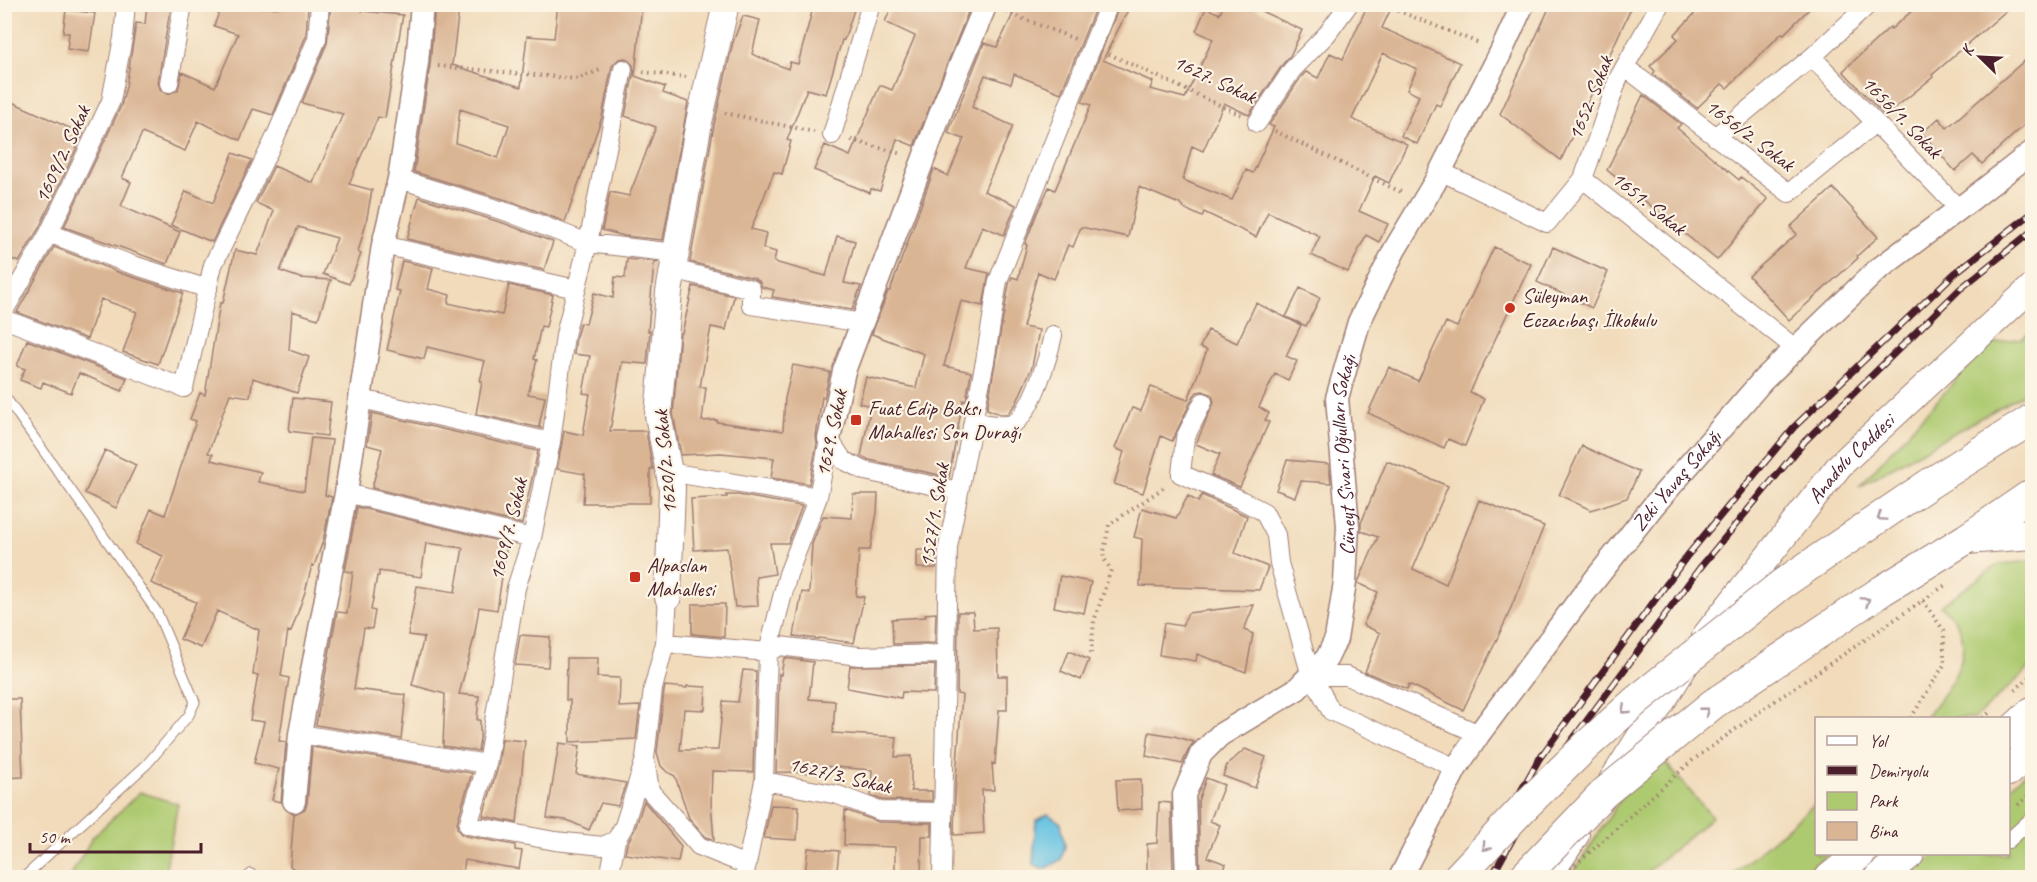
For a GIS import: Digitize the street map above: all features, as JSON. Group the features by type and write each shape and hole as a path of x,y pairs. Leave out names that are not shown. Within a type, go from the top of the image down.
{"highway":[{"path":"1457,878 1532,799 1636,700 1782,584 1929,484 2032,419"},
{"path":"1929,484 2032,429"},
{"path":"1522,878 1605,792 1713,704 2032,494"},
{"path":"1966,539 2032,534"},
{"path":"2010,732 2032,712"},
{"path":"2010,769 2032,750"},
{"path":"1830,878 1859,855"},
{"path":"1879,878 1908,855"}],"main road":[{"name":"1620/2. Sokak","path":"668,597 672,488 658,415 669,292 699,122 726,4"},
{"name":"Anadolu Caddesi","path":"1559,874 1704,637 1840,465 2032,287"}],"street":[{"name":"1609/2. Sokak","path":"4,310 49,233 111,101 123,38 126,4"},
{"path":"169,82 183,4"},
{"path":"4,319 184,388 213,265 275,138 317,39 320,4"},
{"path":"294,801 300,734 346,493 383,245 399,179 417,63 422,4"},
{"path":"832,135 871,4"},
{"name":"1527/1. Sokak","path":"942,878 948,547 974,421 998,281 1109,4"},
{"path":"1257,123 1292,70 1327,34 1349,4"},
{"name":"Cüneyt Sivari Oğulları Sokağı","path":"1187,878 1184,795 1201,754 1220,735 1259,713 1312,677 1327,658 1336,639 1346,582 1348,526 1337,398 1359,322 1395,249 1421,202 1435,183 1523,4"},
{"name":"1652. Sokak","path":"1583,179 1618,79 1660,4"},
{"path":"1715,137 1812,57 1864,6"},
{"name":"1629. Sokak","path":"745,871 764,781 768,652 788,574 818,497 844,371 944,104 991,7"},
{"name":"1656/1. Sokak","path":"1812,57 1959,209"},
{"name":"1656/2. Sokak","path":"1625,67 1789,193 1875,123"},
{"name":"1609/7. Sokak","path":"616,840 603,846 555,841 468,825 487,764 516,588 532,538 551,442 565,335 588,243 623,69"},
{"name":"Zeki Yavaş Sokağı","path":"1400,878 1456,768 1479,734 1582,596 1654,505 1763,381 1876,271 2032,152"},
{"name":"1651. Sokak","path":"1440,171 1547,223 1583,179 1796,349"},
{"path":"399,179 510,213 588,243 675,261 751,290 751,305 862,323"},
{"path":"49,233 127,263 208,289"},
{"path":"383,245 576,289"},
{"path":"974,421 998,425 1012,424 1021,416 1041,376 1053,335"},
{"path":"361,399 551,442"},
{"path":"1203,402 1185,438 1181,474 1264,512 1276,535 1280,563 1312,677 1331,711 1456,768"},
{"path":"829,439 843,460 865,471 960,491"},
{"path":"669,472 818,497"},
{"path":"346,493 532,538"},
{"name":"1620/2. Sokak","path":"609,878 616,840 624,826 645,759 653,689 665,643 668,597"},
{"path":"665,643 768,652 780,646 860,656 945,654"},
{"path":"1312,677 1347,676 1479,734"},
{"path":"300,734 487,764"},
{"path":"645,759 650,791 699,846 745,871"},
{"name":"1627/3. Sokak","path":"764,781 838,795 880,811 943,812"},
{"path":"2010,839 2032,819"}],"lane":[{"path":"4,394 157,612 195,702 189,715 147,764 23,878"},
{"path":"246,878 251,874 255,878"}],"path":[{"path":"1382,4 1501,52"},
{"name":"1627. Sokak","path":"991,7 1091,46 1421,202"},
{"path":"417,63 577,79 603,69 623,69 710,80"},
{"path":"1091,653 1094,621 1111,570 1103,557 1109,525 1159,492 1181,474"},
{"path":"1559,874 1693,760 1779,698 1956,578"}],"green space":[{"path":"2032,331 2032,389 1859,486 1989,344 2022,338"},
{"path":"2032,561 2032,666 1976,717 1926,717 1956,674 1963,649 1962,636 1957,623 1940,606 1999,564"},
{"path":"1653,748 1712,817 1641,877 1570,878"},
{"path":"2032,767 2032,877 1910,878 1935,855 2010,855 2010,787"},
{"path":"140,792 178,804 164,877 70,877 92,838"},
{"path":"1815,804 1815,855 1827,855 1799,877 1730,877"}],"water":[{"path":"1048,814 1061,823 1065,846 1061,860 1045,869 1033,864 1036,821"}],"building":[{"path":"147,4 171,4 158,82 161,91 168,94 178,90 182,72 215,87 238,34 214,26 222,4 248,4 247,8 308,7 306,36 273,115 253,109 240,140 198,121 185,151 142,133 122,178 131,182 121,206 180,232 167,264 64,227 121,106 136,23 145,24"},
{"path":"331,4 363,4 362,11 403,15 385,118 378,117 349,184 372,190 358,252 361,254 349,284 323,274 337,238 298,227 280,271 300,278 331,280 318,319 292,311 289,350 309,357 297,393 253,378 250,397 230,394 208,453 213,454 211,460 261,472 258,482 304,491 311,438 332,440 325,495 332,497 323,541 314,566 312,565 291,632 288,631 281,676 289,678 279,741 286,742 281,802 272,800 279,769 254,763 264,722 250,720 258,675 253,675 259,630 217,611 201,648 180,639 196,602 151,583 163,556 136,544 151,509 165,515 196,421 190,419 200,393 205,395 220,303 223,303 235,250 257,255 274,211 256,203 274,166 313,183 343,114 302,103 327,43"},
{"path":"558,4 642,4 635,76 665,87 663,93 688,102 663,240 624,236 602,230 610,192 629,196 656,127 625,116 634,71 633,65 626,58 619,59 612,66 602,117 565,222 513,202 414,172 430,65 435,5 459,8 452,65 521,87 527,36 554,38","holes":["460,109 509,125 498,158 456,143"]},
{"path":"814,4 856,4 844,40 842,40 826,94 807,89 787,140 791,141 782,174 774,172 751,229 766,233 763,248 776,252 774,262 826,276 837,236 855,241 844,283 861,286 852,310 772,297 774,290 762,287 754,278 690,262 714,125 733,42 743,16 760,20 752,54 788,69 790,62 798,64"},
{"path":"893,4 958,4 969,10 914,146 897,139 880,191 871,189 870,193 814,170 825,145 850,156 880,85 892,90 915,36 885,22"},
{"path":"1018,4 1097,4 1061,93 1014,74 1011,84 985,75 972,107 1013,126 984,191 1016,205 1004,235 982,226 966,268 989,273 983,306 961,301 944,366 971,372 966,401 963,400 949,477 869,460 861,456 871,406 859,403 866,377 916,388 924,354 872,334 934,169 948,176 964,139 948,133 984,43 997,47"},
{"path":"1120,4 1131,4 1103,60 1153,82 1150,89 1185,98 1213,39 1196,31 1206,8 1220,14 1224,4 1246,4 1302,30 1290,56 1249,115 1224,103 1203,151 1192,146 1183,180 1232,200 1246,170 1253,173 1274,127 1269,125 1301,77 1306,72 1318,78 1330,53 1343,59 1368,4 1393,4 1382,28 1460,63 1440,106 1436,104 1417,144 1401,136 1419,96 1407,90 1417,69 1383,53 1352,119 1407,144 1389,183 1375,176 1359,211 1388,224 1379,242 1366,235 1348,272 1311,255 1320,236 1268,212 1256,237 1204,212 1202,217 1183,208 1184,206 1139,187 1128,237 1081,227 1073,247 1068,245 1054,279 1038,272 1023,327 1039,330 1032,367 1016,404 1007,414 1000,414 987,409 1009,284 1012,277 1018,279 1027,245 1025,244 1037,213 1049,187 1055,190 1091,105 1082,102"},
{"path":"1551,4 1633,4 1561,160 1500,114"},
{"path":"1704,4 1814,4 1727,88 1722,84 1697,108 1653,74 1655,71 1650,66 1678,39 1674,35"},
{"path":"1920,4 2014,4 1932,75 1933,77 1885,116 1843,71 1890,27 1891,29"},
{"path":"66,10 95,13 89,52 67,49 69,33 63,33"},
{"path":"2024,61 2032,70 2032,118 1982,164 1973,155 1955,171 1922,133 1939,118 1947,128"},
{"path":"1643,95 1681,124 1677,128 1739,180 1741,177 1768,199 1717,260 1607,170"},
{"path":"12,102 83,134 39,228 19,262 4,256 4,119"},
{"path":"233,153 252,160 212,242 171,225 186,191 213,203"},
{"path":"1833,188 1878,237 1789,320 1749,276 1797,234 1790,227"},
{"path":"419,197 506,224 553,242 544,270 407,239"},
{"path":"54,247 123,274 183,293 158,364 123,352 137,312 101,299 87,339 17,312"},
{"path":"1494,247 1531,264 1470,392 1484,399 1465,446 1448,439 1444,448 1368,413 1389,367 1418,381 1446,322 1457,327"},
{"path":"1553,247 1608,272 1592,308 1537,282"},
{"path":"627,259 659,262 654,263 647,364 622,362 610,431 646,431 653,469 650,469 650,503 583,503 585,474 557,469 564,431 583,435 590,394 583,393 590,356 574,354 576,337 580,323 586,324 594,293 613,298 615,277 625,278"},
{"path":"402,261 433,268 428,289 450,295 448,303 502,315 509,285 553,295 546,327 541,326 534,359 537,360 528,394 545,397 539,426 541,428 476,414 485,361 427,347 424,359 387,350 400,291 395,290"},
{"path":"693,286 734,296 726,330 711,327 700,387 706,387 702,421 717,420 717,422 783,431 785,398 793,365 830,372 824,398 822,397 816,436 817,444 809,484 771,478 774,458 721,453 681,455 673,414 680,333 682,333"},
{"path":"1300,288 1320,298 1306,326 1286,317"},
{"path":"1256,303 1301,325 1286,356 1297,361 1288,380 1275,374 1259,407 1269,413 1265,420 1269,422 1240,487 1211,475 1220,454 1196,444 1214,402 1212,395 1203,391 1197,392 1193,397 1172,441 1161,436 1143,493 1114,484 1124,452 1115,448 1132,408 1141,411 1151,387 1188,400 1207,350 1200,347 1208,330 1237,343"},
{"path":"27,340 127,378 122,391 79,373 71,393 43,382 41,388 20,380 25,369 17,366"},
{"path":"293,398 331,402 327,436 289,431"},
{"path":"372,413 538,451 522,524 372,488 382,449 367,445"},
{"path":"1582,446 1639,472 1627,498 1591,510 1559,495"},
{"path":"105,450 136,465 116,508 85,493"},
{"path":"1287,460 1329,464 1331,483 1301,481 1295,497 1276,490"},
{"path":"1387,461 1448,486 1413,569 1446,584 1479,500 1544,526 1506,620 1463,710 1409,684 1407,689 1365,672 1380,633 1363,625 1378,592 1358,583 1378,537 1361,531 1361,523"},
{"path":"853,494 878,494 870,550 859,550 856,596 864,597 854,643 794,636 802,592 809,593 812,544 823,516 852,518"},
{"path":"726,495 802,506 788,543 770,543 775,574 756,577 758,606 735,607 727,548 694,550 691,499 727,497"},
{"path":"1202,495 1247,516 1235,553 1268,567 1259,590 1140,586 1142,539 1134,537 1142,508 1176,518 1188,496 1198,502"},
{"path":"357,507 507,543 497,610 479,607 474,638 459,694 479,696 478,751 443,746 445,694 412,685 424,637 408,635 417,586 455,592 463,548 426,543 421,577 379,571 379,576 377,576 371,610 375,611 372,629 364,628 354,689 406,695 401,739 316,725 337,612 347,613 353,572 345,571"},
{"path":"917,550 937,550 936,568 917,568"},
{"path":"1060,576 1091,582 1084,613 1054,607"},
{"path":"692,604 725,604 724,637 692,634"},
{"path":"1254,605 1244,630 1253,634 1246,672 1197,654 1196,661 1159,655 1164,623 1182,626 1188,613"},
{"path":"958,612 973,612 974,629 997,628 998,676 1007,676 1007,710 999,710 995,764 992,763 994,790 982,790 984,833 954,835 962,695 957,694"},
{"path":"936,613 935,643 893,644 892,619 926,617 925,614"},
{"path":"520,635 550,637 548,667 515,665"},
{"path":"1069,651 1089,660 1081,680 1061,671"},
{"path":"567,658 598,658 597,677 620,678 619,707 640,706 636,739 570,742 570,700 566,700"},
{"path":"784,658 813,662 809,699 835,701 833,733 897,737 895,757 911,756 911,791 932,791 932,801 882,800 871,796 872,770 823,766 823,773 776,772 779,674 781,675"},
{"path":"935,665 934,693 902,692 901,698 847,688 850,666"},
{"path":"743,670 756,671 753,772 712,771 711,802 714,840 706,837 689,818 675,776 661,766 657,752 664,691 665,686 706,687 705,710 684,709 680,750 718,750 723,701 738,702"},
{"path":"4,699 20,699 23,777 4,778"},
{"path":"1149,732 1194,742 1182,764 1146,756"},
{"path":"502,739 525,741 517,823 483,816 498,767"},
{"path":"559,743 580,746 576,774 626,783 618,806 601,803 589,830 567,820 547,818"},
{"path":"312,747 472,773 457,828 461,834 466,836 515,845 515,850 522,851 519,869 465,860 462,878 308,878 290,866 294,814 305,809 307,803"},
{"path":"1245,749 1266,757 1255,788 1223,776 1227,765"},
{"path":"1206,778 1224,785 1210,821 1220,825 1207,857 1226,864 1222,878 1200,878 1198,801"},
{"path":"1141,779 1142,809 1118,811 1116,780"},
{"path":"644,801 681,846 678,862 625,854"},
{"path":"1159,802 1171,803 1173,870 1171,870 1171,877 1147,877 1147,844 1157,843"},
{"path":"771,805 799,806 797,840 764,838"},
{"path":"845,810 879,822 932,823 932,836 922,836 921,878 895,878 895,847 844,845"},
{"path":"808,848 839,851 836,878 805,874"}],"railway":[{"path":"1472,878 1539,759 1687,556 1794,427 1955,273 2032,213"},
{"path":"1491,878 1553,766 1699,569 1805,441 1960,289 2032,231"}],"place":[{"name":"Süleyman Eczacıbaşı İlkokulu","path":"1510,308"},
{"name":"Fuat Edip Baksı Mahallesi Son Durağı","path":"856,420"},
{"name":"Alpaslan Mahallesi","path":"635,577"}]}
